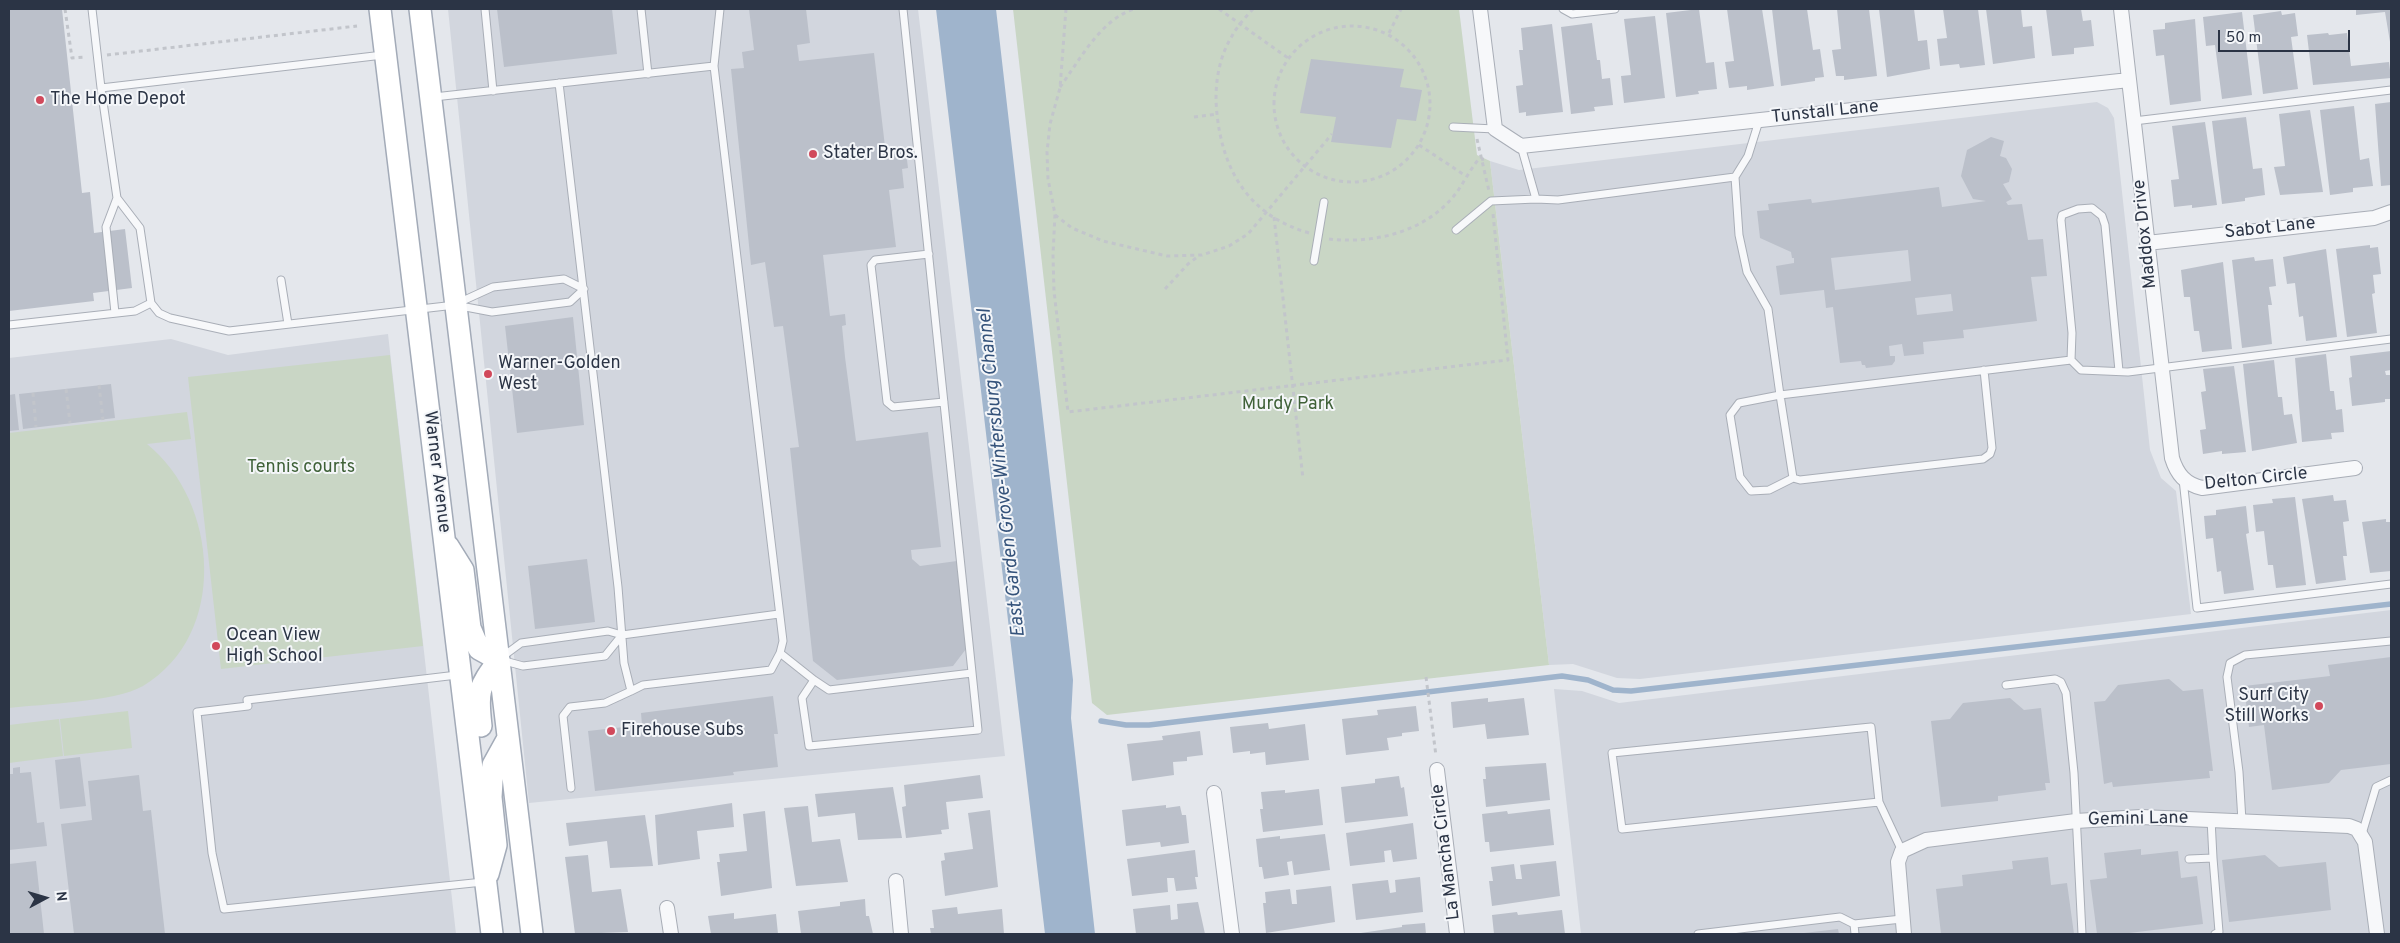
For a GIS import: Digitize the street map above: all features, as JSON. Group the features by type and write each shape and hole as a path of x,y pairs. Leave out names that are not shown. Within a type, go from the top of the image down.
{"main road":[{"name":"Warner Avenue","path":"380,9 492,934"},
{"path":"420,9 532,934"},
{"path":"444,539 463,570 470,628 479,649 499,660"},
{"path":"473,782 484,752 478,698 482,682 499,660"},
{"path":"506,934 500,893 486,882 496,845 491,797 493,765 508,738"}],"street":[{"path":"1480,9 1494,129 1521,146"},
{"name":"Maddox Drive","path":"2121,9 2172,458"},
{"name":"Tunstall Lane","path":"1521,146 2129,80"},
{"name":"Sabot Lane","path":"2148,243 2374,218 2391,212"},
{"name":"Delton Circle","path":"2172,458 2175,470 2182,478 2191,486 2202,488 2355,468"},
{"name":"La Mancha Circle","path":"1437,770 1457,934"},
{"path":"1214,793 1232,934"},
{"name":"Gemini Lane","path":"1908,847 1935,838 2076,821 2141,817 2349,826 2358,828 2362,834"},
{"path":"2362,834 2365,842 2377,934"},
{"path":"1904,934 1898,862 1908,847"},
{"path":"896,881 902,934"},
{"path":"667,908 671,934"}],"lane":[{"path":"92,9 117,198 106,227 115,313"},
{"path":"485,9 493,91"},
{"path":"641,9 648,74"},
{"path":"571,788 563,716 570,707 605,703 643,685 771,670 780,653 783,641 714,66 720,9"},
{"path":"814,680 802,698 809,746 978,730 903,9"},
{"path":"1563,9 1572,14 1615,9"},
{"path":"101,88 385,55"},
{"path":"430,98 714,66"},
{"path":"559,84 584,289 624,662 630,691"},
{"path":"2134,121 2391,90"},
{"path":"1759,121 1748,156 1735,177 1740,235 1747,272 1768,309 1793,478"},
{"path":"1453,127 1494,129"},
{"path":"1521,146 1536,199"},
{"path":"1456,230 1491,202 1536,199 1558,200 1735,177"},
{"path":"117,198 140,228 151,304 159,314 229,331 455,305 492,312 570,302 584,289"},
{"path":"1314,261 1324,202"},
{"path":"2119,372 2105,225 2102,216 2092,208 2067,212 2062,215 2061,220 2072,333 2072,360 2081,370 2119,372 2391,339"},
{"path":"929,254 875,260 871,265 887,402 893,407 944,402"},
{"path":"455,305 493,287 564,279 584,289"},
{"path":"281,280 288,324"},
{"path":"9,325 134,311 151,304"},
{"path":"1984,370 1992,448 1990,454 1983,459 1800,480 1793,478 1769,490 1751,491 1740,477 1730,414 1739,403 1780,395 1984,370 2072,360"},
{"path":"2182,478 2197,608 2391,584"},
{"path":"499,660 521,643 608,631 622,635 779,614"},
{"path":"499,660 523,666 605,656 622,635"},
{"path":"2242,821 2239,772 2227,677 2230,663 2245,655 2391,641"},
{"path":"780,653 829,690 972,673"},
{"path":"460,675 247,700 248,706 197,712 212,853 224,910 486,882"},
{"path":"2006,685 2055,679 2062,682 2066,693 2074,773 2082,934"},
{"path":"1879,802 1622,829 1612,753 1871,727 1879,802 1908,847"},
{"path":"2362,834 2376,786 2391,780"},
{"path":"2211,819 2219,932 2215,934"},
{"path":"2188,859 2213,858"},
{"path":"1698,934 1840,917 1854,924 1902,918"},
{"path":"1854,924 1855,934"}],"path":[{"path":"65,9 72,58 357,26"},
{"path":"1066,9 1060,88 1050,124 1047,152 1048,179 1055,214 1054,292 1068,412 1508,360 1491,202 1484,159 1474,129"},
{"path":"1060,88 1096,37 1113,20 1134,9"},
{"path":"1219,9 1288,58"},
{"path":"1253,9 1240,24 1224,52 1216,77 1217,114 1221,146 1236,181 1268,214 1294,229 1318,236 1362,241 1392,235 1422,222 1446,204 1457,192 1478,160 1484,159"},
{"path":"1389,33 1401,9"},
{"path":"1363,26 1389,33 1406,46 1418,60 1426,81 1430,102 1429,119 1426,133 1419,145 1393,170 1369,180 1341,181 1326,177 1306,166 1290,149 1280,133 1274,110 1277,80 1288,58 1308,40 1342,28 1363,26"},
{"path":"1194,116 1217,114"},
{"path":"1055,214 1072,228 1103,241 1167,256 1201,255 1229,246 1248,234 1268,214 1332,134"},
{"path":"1419,145 1466,176"},
{"path":"1274,217 1303,479"},
{"path":"1165,289 1188,264 1201,255"},
{"path":"99,385 103,420"},
{"path":"66,389 70,423"},
{"path":"33,393 36,427"},
{"path":"1426,677 1437,770"}],"shaded area":[{"path":"448,9 918,9 1005,756 529,803"},
{"path":"2097,102 2108,108 2114,118 2150,450 2161,478 2176,491 2191,614 1640,679 1617,678 1573,664 1549,665 1490,161 1519,170"},
{"name":"Ocean View High School","path":"388,334 456,934 9,934 9,358 171,339 228,355"},
{"path":"2391,610 2391,934 1581,934 1554,689 1582,691 1619,703"}],"green space":[{"name":"Murdy Park","path":"1013,9 1459,9 1477,155 1490,161 1549,665 1107,715 1092,703"},
{"name":"Tennis courts","path":"390,355 423,646 221,669 188,377"},
{"path":"187,412 191,439 147,444 171,469 189,499 200,533 204,568 201,602 190,635 171,663 143,686 131,691 97,699 9,708 9,433"},
{"path":"128,711 132,748 64,756 60,719"},
{"path":"59,719 63,756 9,763 9,725"}],"water":[{"name":"East Garden Grove-Wintersburg Channel","path":"936,9 996,9 1073,680 1071,718 1095,934 1045,934"}],"building":[{"name":"The Home Depot","path":"9,9 62,9 82,193 90,192 94,233 125,229 132,288 93,293 94,301 9,311"},
{"path":"497,9 612,9 617,54 504,67"},
{"path":"749,9 806,9 810,43 797,45 799,61 874,53 886,155 906,152 908,168 902,169 904,188 889,190 896,247 823,255 830,316 845,314 846,325 842,326 856,441 928,432 941,547 911,550 912,559 920,566 957,561 966,649 953,666 837,680 813,661 790,448 799,447 783,326 774,327 765,262 751,265 731,69 744,68 742,52 754,50"},
{"path":"1699,9 1706,63 1714,62 1717,89 1698,91 1699,94 1676,97 1666,13"},
{"path":"1727,9 1762,9 1774,86 1747,90 1747,86 1729,88 1725,62 1734,61"},
{"path":"1772,9 1807,9 1813,50 1820,49 1824,77 1815,78 1815,81 1781,86"},
{"path":"1837,9 1869,9 1877,76 1844,80 1844,76 1836,76 1832,50 1841,49"},
{"path":"1879,9 1914,9 1918,41 1927,40 1930,69 1887,77"},
{"path":"1943,9 1978,9 1985,65 1960,68 1959,64 1940,66 1937,39 1947,38"},
{"path":"1986,9 2021,9 2023,27 2032,26 2035,58 1993,64"},
{"path":"2046,9 2081,9 2083,21 2091,20 2094,46 2074,48 2074,54 2052,56"},
{"path":"2356,9 2391,9 2391,48 2385,12 2356,15"},
{"path":"2281,11 2282,15 2295,13 2298,36 2291,37 2298,89 2263,94 2253,15"},
{"path":"2242,12 2252,95 2222,99 2215,45 2206,46 2203,17"},
{"path":"1655,16 1665,98 1624,103 1621,76 1631,75 1624,19"},
{"path":"2195,19 2201,101 2170,105 2164,55 2156,56 2153,30 2165,29 2165,23"},
{"path":"1592,23 1597,60 1600,60 1602,79 1610,78 1613,105 1594,107 1595,111 1571,114 1561,27"},
{"path":"1552,24 1563,112 1526,116 1526,112 1519,113 1516,86 1523,85 1519,50 1523,50 1521,28"},
{"path":"2328,33 2329,35 2347,33 2351,66 2389,62 2391,78 2313,85 2307,35"},
{"path":"1311,59 1404,69 1400,87 1422,90 1416,121 1397,119 1391,148 1331,142 1336,117 1300,113"},
{"path":"2391,102 2391,185 2381,186 2375,104"},
{"path":"2354,106 2360,160 2369,158 2373,186 2353,188 2353,192 2330,195 2320,110"},
{"path":"2310,110 2323,192 2280,195 2274,167 2285,166 2279,114"},
{"path":"2246,117 2253,169 2262,168 2265,195 2245,198 2245,201 2222,204 2212,121"},
{"path":"2205,122 2217,205 2192,208 2192,205 2174,207 2171,180 2179,179 2172,126"},
{"path":"1991,137 2004,141 2000,156 2006,158 2012,169 2009,182 2003,184 2012,199 2006,202 2008,205 2022,204 2028,240 2043,239 2047,276 2031,277 2037,321 1963,330 1964,338 1923,342 1924,354 1904,356 1902,344 1889,346 1890,356 1895,356 1895,361 1892,365 1866,368 1865,365 1862,365 1861,361 1840,363 1833,307 1826,308 1824,290 1780,295 1776,266 1794,263 1794,258 1792,258 1791,252 1760,238 1757,211 1769,210 1768,204 1811,199 1812,203 1939,187 1942,207 1986,201 1973,199 1961,176 1967,150","holes":["1908,250 1911,281 1835,290 1831,258","1951,294 1953,311 1917,315 1915,298"]},
{"path":"2370,245 2370,248 2378,247 2381,274 2373,275 2375,293 2372,294 2377,333 2347,337 2336,249"},
{"path":"2326,249 2337,337 2306,341 2303,316 2299,317 2295,283 2287,284 2283,257"},
{"path":"2254,257 2255,261 2273,259 2276,286 2269,287 2272,305 2268,305 2272,344 2242,348 2232,260"},
{"path":"2223,262 2232,349 2202,352 2199,331 2194,331 2190,297 2184,297 2181,270"},
{"path":"573,317 584,425 517,433 505,326"},
{"path":"2391,351 2391,370 2385,371 2386,375 2391,375 2391,399 2385,399 2385,402 2352,406 2349,378 2352,377 2350,356"},
{"path":"2326,354 2330,391 2334,391 2336,410 2342,409 2344,432 2331,433 2332,439 2302,442 2295,358"},
{"path":"2274,360 2278,397 2282,397 2284,415 2292,414 2297,443 2252,451 2243,364"},
{"path":"2234,366 2246,452 2222,454 2222,451 2203,454 2200,430 2206,429 2201,392 2206,391 2203,369"},
{"path":"111,384 115,418 23,429 19,394"},
{"path":"15,394 19,430 9,431 9,395"},
{"path":"2333,495 2334,501 2346,500 2349,521 2343,522 2347,556 2343,556 2346,580 2316,584 2302,499"},
{"path":"2295,497 2306,585 2276,588 2273,565 2268,565 2264,531 2256,532 2253,505 2273,503 2272,499"},
{"path":"2246,506 2249,533 2246,534 2254,590 2224,594 2221,571 2217,572 2213,538 2206,539 2204,516 2216,515 2216,510"},
{"path":"2386,519 2386,522 2391,522 2391,571 2370,573 2362,522"},
{"path":"587,559 595,622 535,629 528,566"},
{"name":"Surf City Still Works","path":"2391,657 2391,764 2341,770 2329,783 2272,790 2264,725 2249,727 2244,686 2330,676 2328,665"},
{"path":"2169,679 2183,691 2203,689 2213,771 2209,771 2210,778 2113,787 2112,782 2104,784 2094,702 2105,701 2118,685"},
{"path":"773,696 778,734 774,734 778,767 733,772 734,775 595,791 588,731 642,725 641,713"},
{"path":"1488,698 1488,702 1524,698 1529,735 1487,739 1485,724 1453,728 1451,702"},
{"path":"2010,698 2024,710 2041,708 2050,783 2045,783 2046,790 1998,796 1998,801 1941,807 1931,721 1950,719 1963,703"},
{"path":"1416,706 1419,731 1402,733 1402,736 1387,738 1389,750 1346,755 1342,719 1378,715 1377,710"},
{"path":"1268,723 1269,729 1305,724 1309,760 1266,765 1265,752 1250,754 1250,751 1233,753 1230,727"},
{"path":"1200,731 1203,755 1187,757 1187,761 1173,762 1174,775 1132,781 1127,744 1163,740 1162,736"},
{"path":"80,757 86,806 60,809 55,760"},
{"path":"1546,763 1550,800 1486,807 1483,779 1486,779 1485,767"},
{"path":"20,767 20,773 31,772 37,823 44,822 47,846 9,850 9,774 13,774 13,768"},
{"path":"139,775 143,811 151,810 165,934 74,934 61,824 92,820 88,781"},
{"path":"980,775 983,798 946,802 949,829 941,830 942,834 906,838 902,807 906,806 904,785"},
{"path":"1399,776 1401,788 1404,787 1408,816 1345,823 1341,787 1375,783 1375,779"},
{"path":"893,787 902,838 858,840 855,813 818,817 815,794"},
{"path":"1319,789 1323,825 1263,832 1260,809 1263,809 1261,792 1285,790 1285,793"},
{"path":"732,803 734,827 697,831 700,859 658,865 655,815"},
{"path":"1166,805 1166,808 1180,806 1182,815 1186,815 1189,843 1161,847 1160,842 1126,846 1122,810"},
{"path":"808,806 812,842 840,839 848,882 796,886 784,808"},
{"path":"1550,809 1554,845 1490,852 1489,842 1485,842 1482,814 1507,811 1508,814"},
{"path":"990,810 998,887 945,896 941,861 945,860 944,853 973,849 968,813"},
{"path":"765,811 772,888 721,896 717,862 720,862 719,854 747,851 743,814"},
{"path":"645,815 653,866 610,868 607,841 569,846 566,823"},
{"path":"1413,823 1417,859 1393,862 1391,850 1384,851 1385,862 1350,866 1346,833"},
{"path":"1325,834 1330,870 1294,875 1292,861 1287,862 1289,875 1264,879 1262,867 1259,867 1256,839 1280,836 1280,839"},
{"path":"2141,849 2141,855 2178,851 2181,878 2197,876 2203,924 2121,934 2097,934 2090,880 2107,878 2104,853"},
{"path":"1195,850 1198,877 1195,877 1197,889 1176,891 1174,878 1167,878 1168,892 1132,896 1127,859"},
{"path":"588,855 592,892 621,889 628,932 575,934 565,857"},
{"path":"2265,855 2279,867 2326,862 2331,910 2229,922 2222,860"},
{"path":"2048,857 2051,885 2067,883 2074,934 1941,934 1936,889 1963,886 1962,875 2013,869 2012,861"},
{"path":"36,861 44,934 9,934 9,864"},
{"path":"1556,861 1560,896 1492,906 1489,881 1493,881 1491,867 1514,864 1516,879 1522,879 1520,865"},
{"path":"1420,877 1423,912 1356,920 1352,884 1388,880 1390,893 1396,892 1395,880"},
{"path":"1331,886 1335,922 1266,933 1263,903 1266,903 1265,892 1290,889 1292,904 1297,904 1296,890"},
{"path":"865,899 866,916 869,916 873,934 801,934 798,911 840,906 840,902"},
{"path":"1198,902 1205,934 1136,934 1133,909 1170,905 1171,920 1178,919 1177,904"},
{"path":"957,907 958,914 1002,909 1004,934 931,934 930,928 934,928 932,910"},
{"path":"1562,910 1565,934 1494,934 1492,915 1517,912 1518,915"},
{"path":"734,913 734,919 776,914 778,934 711,934 708,916"},
{"path":"1425,923 1426,934 1354,934 1402,927 1402,925"},
{"path":"1838,929 1839,934 1804,934 1804,933"}],"waterway":[{"path":"1101,721 1126,725 1149,725 1562,676 1588,680 1613,690 1631,691 2391,604"}],"place":[{"name":"The Home Depot","path":"40,100"},
{"name":"Stater Bros.","path":"813,154"},
{"name":"Warner-Golden West","path":"488,374"},
{"name":"Ocean View High School","path":"216,646"},
{"name":"Surf City Still Works","path":"2319,706"},
{"name":"Firehouse Subs","path":"611,731"}]}
